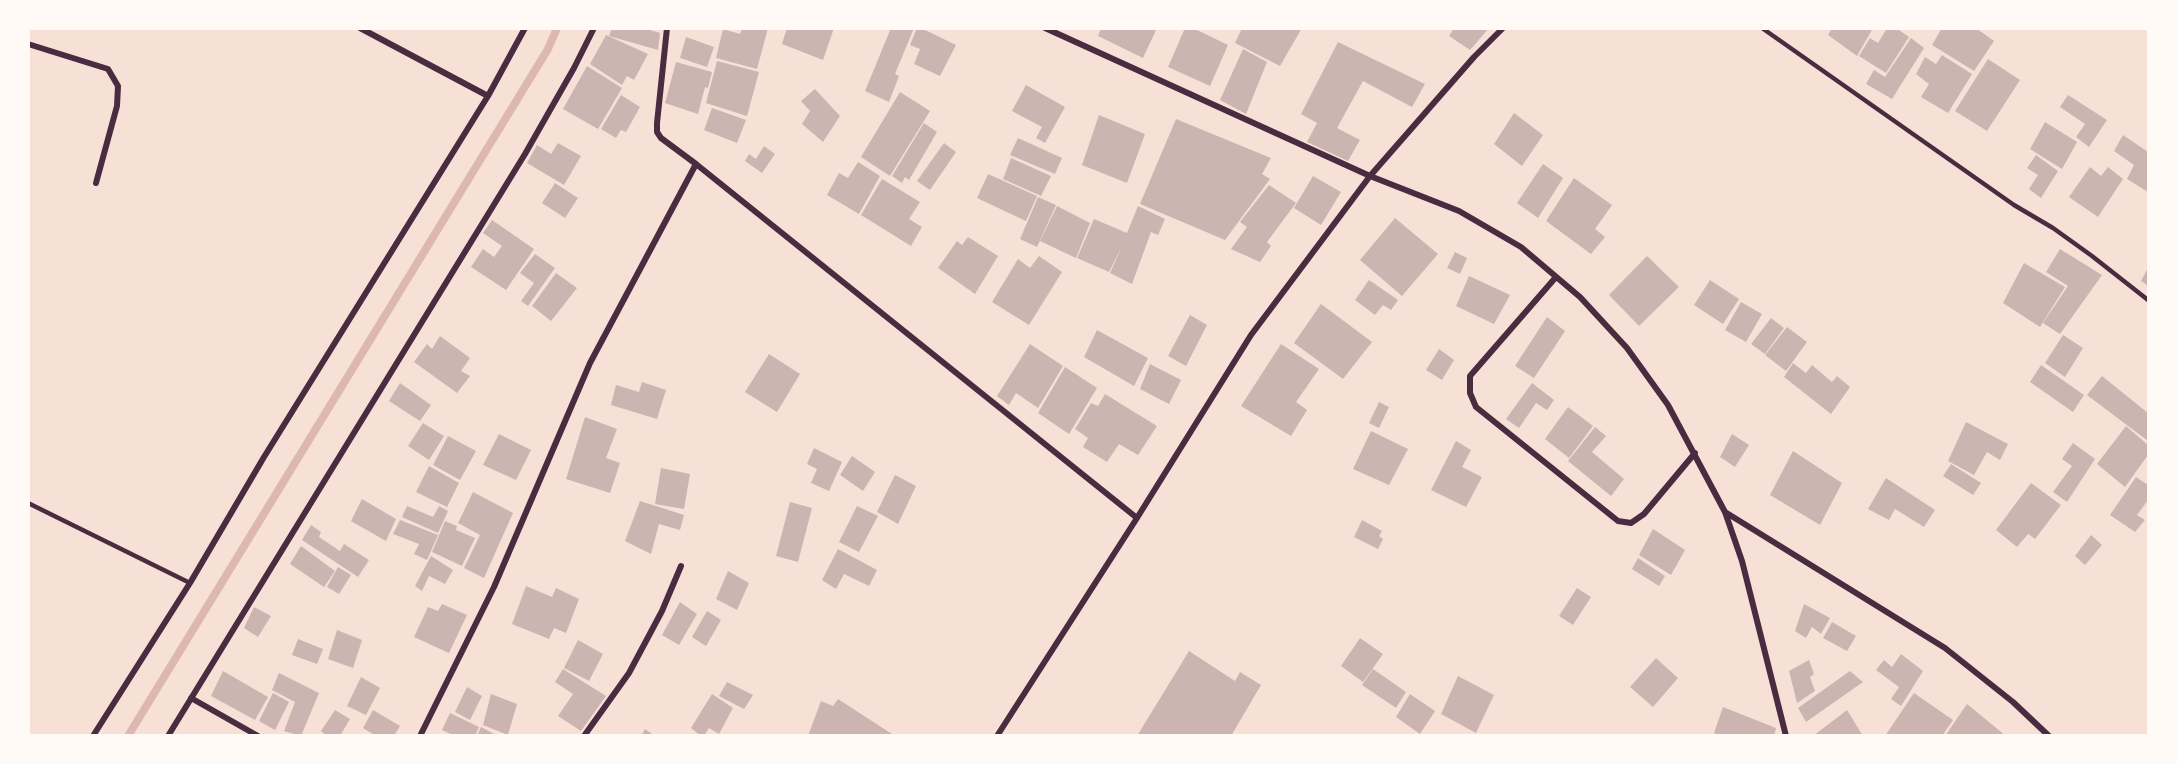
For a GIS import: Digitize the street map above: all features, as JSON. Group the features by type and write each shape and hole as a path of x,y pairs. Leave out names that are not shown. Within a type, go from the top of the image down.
{"street":[{"path":"360,28 488,96"},
{"path":"93,735 190,583 264,457 488,96 525,28"},
{"path":"168,735 525,154 594,28"},
{"path":"666,28 657,123 657,132 661,138 1137,518"},
{"path":"1045,28 1370,176 1459,211 1521,247 1580,297 1627,348 1668,405 1725,512 1742,561 1786,735"},
{"path":"997,735 1137,518 1251,335 1370,176 1474,57 1503,28"},
{"path":"28,44 108,69 118,86 117,106 96,183"},
{"path":"420,735 494,587 590,363 696,164"},
{"path":"1556,276 1470,376 1470,393 1476,406 1618,521 1631,523 1644,514 1695,453"},
{"path":"1725,512 1945,648 2013,702 2049,735"},
{"path":"584,735 629,674 662,611 681,566"},
{"path":"192,698 258,735"}],"lane":[{"path":"1762,28 2014,205 2092,255 2148,300"},
{"path":"28,503 190,583"}],"building":[{"path":"612,28 643,28 660,33 658,50 609,36"},
{"path":"742,28 768,28 757,69 716,58 723,29 740,34"},
{"path":"787,28 834,28 823,60 782,44"},
{"path":"891,28 914,28 895,74 899,76 889,102 865,91"},
{"path":"917,28 956,45 940,76 914,64 920,49 910,45"},
{"path":"1101,28 1157,28 1143,58 1098,36"},
{"path":"1185,28 1193,28 1228,45 1210,86 1168,67"},
{"path":"1242,28 1302,28 1280,66 1235,43"},
{"path":"1454,28 1489,28 1470,50 1449,36"},
{"path":"1832,28 1873,28 1857,56 1828,35"},
{"path":"1887,28 1896,28 1909,37 1886,73 1859,56 1870,38 1878,43"},
{"path":"1942,28 1976,28 1994,41 1974,71 1932,45"},
{"path":"606,35 648,54 634,80 627,76 622,85 590,64"},
{"path":"686,37 714,47 707,67 680,58"},
{"path":"1911,38 1924,48 1892,99 1866,84 1874,70 1885,77"},
{"path":"1338,42 1425,84 1412,107 1363,81 1337,128 1360,140 1348,161 1307,142 1317,123 1301,114"},
{"path":"1243,49 1267,62 1246,114 1220,100"},
{"path":"1942,55 1972,74 1948,113 1921,97 1929,84 1916,74 1925,57 1936,64"},
{"path":"1988,59 2020,80 1987,131 1955,111"},
{"path":"717,61 759,72 747,116 706,103"},
{"path":"676,62 712,72 708,88 705,87 698,114 665,103"},
{"path":"587,66 622,88 598,129 563,109"},
{"path":"1026,85 1065,107 1045,143 1036,138 1042,127 1012,111"},
{"path":"815,89 840,116 823,142 802,124 810,111 801,101"},
{"path":"900,92 930,111 890,176 861,157"},
{"path":"621,95 640,107 626,132 621,130 616,138 601,129"},
{"path":"2068,95 2107,120 2089,147 2076,137 2085,124 2060,107"},
{"path":"712,108 746,120 737,143 704,130"},
{"path":"1514,113 1543,135 1522,166 1494,144"},
{"path":"1099,115 1145,134 1127,183 1082,165"},
{"path":"1176,119 1271,158 1262,174 1270,179 1225,240 1140,204"},
{"path":"2045,122 2077,142 2062,169 2030,149"},
{"path":"924,123 937,132 909,180 905,177 902,183 892,176"},
{"path":"2123,135 2148,152 2148,192 2127,179 2134,165 2114,151"},
{"path":"1018,138 1062,158 1055,174 1010,155"},
{"path":"558,143 581,156 564,185 527,163 537,145 551,154"},
{"path":"944,143 956,152 930,190 917,181"},
{"path":"764,146 775,154 762,173 745,161 749,154 756,159"},
{"path":"2036,155 2058,171 2041,198 2029,189 2038,175 2027,168"},
{"path":"1011,158 1051,176 1041,196 1003,179"},
{"path":"858,162 880,176 859,214 827,195 839,173 848,178"},
{"path":"1543,164 1563,178 1538,218 1517,203"},
{"path":"2090,167 2101,176 2108,167 2123,179 2098,217 2069,197"},
{"path":"988,174 1037,196 1026,221 977,198"},
{"path":"1313,176 1341,192 1321,225 1294,208"},
{"path":"1574,178 1612,205 1595,229 1605,237 1591,254 1546,221"},
{"path":"882,179 920,202 909,219 922,227 911,246 861,215"},
{"path":"555,183 578,198 565,218 542,203"},
{"path":"1269,185 1296,203 1267,242 1271,246 1260,262 1231,249 1247,227 1240,222"},
{"path":"1038,197 1056,205 1037,247 1020,239"},
{"path":"1057,206 1090,223 1076,258 1040,241"},
{"path":"1138,206 1165,219 1158,235 1151,232 1132,284 1110,273 1122,246 1109,272 1077,258 1094,219 1127,233"},
{"path":"1395,218 1438,254 1402,296 1360,260"},
{"path":"492,220 534,249 506,290 471,267 483,249 494,257 502,246 483,233"},
{"path":"968,237 998,256 975,294 938,268 957,241 962,245"},
{"path":"2060,249 2102,275 2060,334 2043,323 2068,286 2046,272"},
{"path":"1455,252 1467,258 1460,274 1447,268"},
{"path":"535,254 555,268 528,306 521,301 534,283 520,273"},
{"path":"1039,256 1062,272 1029,325 992,302 1018,259 1030,268"},
{"path":"1647,256 1679,287 1639,326 1609,295"},
{"path":"2024,263 2065,287 2040,327 2003,303"},
{"path":"2148,268 2148,286 2141,281"},
{"path":"556,273 577,288 551,321 532,306"},
{"path":"1469,276 1510,295 1494,324 1456,306"},
{"path":"1369,280 1398,300 1391,310 1383,305 1375,315 1355,300"},
{"path":"1710,280 1739,299 1723,324 1694,305"},
{"path":"1741,302 1762,314 1746,342 1725,330"},
{"path":"1321,304 1372,342 1343,379 1294,343"},
{"path":"1190,315 1207,325 1186,366 1168,356"},
{"path":"1547,317 1565,331 1534,378 1515,366"},
{"path":"1771,318 1784,328 1765,354 1751,344"},
{"path":"1787,327 1807,342 1786,371 1765,355"},
{"path":"1097,330 1148,358 1134,386 1084,357"},
{"path":"2063,335 2083,348 2065,377 2045,363"},
{"path":"440,336 470,358 461,371 470,376 457,393 414,362 427,344 432,349"},
{"path":"1030,344 1063,366 1038,408 1016,393 1009,405 997,396"},
{"path":"1281,344 1319,369 1296,402 1307,410 1291,436 1241,406"},
{"path":"1439,349 1454,360 1442,380 1426,370"},
{"path":"769,354 800,374 777,412 745,392"},
{"path":"1793,363 1806,373 1812,365 1832,382 1837,376 1850,387 1831,414 1784,377"},
{"path":"1150,364 1181,380 1169,404 1140,389"},
{"path":"2041,365 2084,395 2073,412 2030,382"},
{"path":"1065,367 1097,388 1069,434 1038,413"},
{"path":"2102,376 2148,413 2148,441 2087,395"},
{"path":"642,382 666,390 657,419 611,405 616,385 639,392"},
{"path":"400,383 431,405 420,421 389,401"},
{"path":"1532,383 1554,400 1547,410 1536,403 1519,428 1506,419"},
{"path":"1105,394 1157,426 1138,455 1119,444 1107,462 1083,447 1088,438 1075,429 1091,403 1098,406"},
{"path":"1379,402 1389,407 1379,428 1369,423"},
{"path":"1568,407 1593,426 1569,458 1545,439"},
{"path":"585,417 617,429 606,458 620,463 610,493 566,479"},
{"path":"1966,422 2008,444 2000,460 1987,452 1974,475 1948,461"},
{"path":"423,423 444,436 429,460 408,446"},
{"path":"2126,426 2148,445 2148,455 2125,487 2097,464"},
{"path":"1595,427 1606,436 1592,452 1624,479 1611,496 1568,461"},
{"path":"1371,431 1408,449 1389,485 1353,469"},
{"path":"499,434 531,450 516,480 483,465"},
{"path":"1732,434 1749,445 1735,467 1720,457"},
{"path":"448,436 476,451 460,480 433,465"},
{"path":"1456,441 1471,450 1462,467 1482,477 1466,507 1431,490"},
{"path":"2073,443 2095,459 2067,502 2053,492 2072,466 2062,459"},
{"path":"814,448 842,462 829,491 811,483 817,469 807,464"},
{"path":"1793,451 1842,483 1820,525 1770,495"},
{"path":"852,456 875,472 863,491 840,475"},
{"path":"1951,464 1981,483 1973,495 1943,476"},
{"path":"429,466 459,483 447,507 416,492"},
{"path":"661,468 690,474 684,509 655,504"},
{"path":"895,475 916,486 898,524 877,512"},
{"path":"2136,477 2148,485 2148,500 2137,515 2145,520 2135,532 2110,515"},
{"path":"1886,478 1935,510 1924,527 1895,509 1889,520 1868,509"},
{"path":"2031,483 2061,505 2035,539 2028,534 2017,547 1996,530"},
{"path":"473,492 513,513 484,578 464,568 480,535 458,523"},
{"path":"362,499 396,519 386,541 351,521"},
{"path":"640,501 684,515 680,530 659,524 651,554 625,541"},
{"path":"790,502 812,508 798,562 776,556"},
{"path":"407,506 433,517 439,506 448,511 438,533 402,517"},
{"path":"857,506 878,516 859,552 839,542"},
{"path":"400,520 438,535 427,560 414,554 419,544 393,534"},
{"path":"1362,520 1382,531 1379,536 1383,539 1378,549 1354,537"},
{"path":"445,521 457,526 456,530 475,538 462,566 432,552"},
{"path":"311,525 321,532 319,537 340,551 344,544 369,560 358,577 302,540"},
{"path":"1653,529 1685,550 1671,575 1639,555"},
{"path":"2091,535 2102,545 2085,565 2075,556"},
{"path":"301,546 335,571 324,587 290,564"},
{"path":"838,549 877,570 869,586 844,574 836,589 822,580"},
{"path":"431,556 453,570 445,584 429,576 422,591 415,586"},
{"path":"1638,558 1665,576 1659,586 1632,569"},
{"path":"338,567 351,575 339,594 327,587"},
{"path":"728,571 749,583 737,610 716,599"},
{"path":"526,586 552,597 556,588 579,599 566,633 554,628 549,639 512,624"},
{"path":"1577,588 1591,597 1573,625 1559,616"},
{"path":"680,602 697,614 679,645 662,635"},
{"path":"442,604 467,615 449,653 414,637 428,607 438,611"},
{"path":"1804,604 1830,618 1821,634 1812,627 1806,638 1795,631"},
{"path":"254,607 271,616 258,637 244,628"},
{"path":"707,611 721,620 706,646 692,637"},
{"path":"1832,622 1856,636 1847,651 1823,638"},
{"path":"337,630 362,640 353,668 328,659"},
{"path":"1360,638 1383,654 1363,682 1341,666"},
{"path":"298,639 323,649 317,664 292,655"},
{"path":"578,640 603,654 589,681 564,668"},
{"path":"1189,651 1235,681 1240,672 1261,685 1231,736 1137,736"},
{"path":"1901,654 1923,671 1901,706 1891,699 1899,687 1876,670 1884,660 1892,667"},
{"path":"1656,658 1678,678 1653,707 1630,687"},
{"path":"1809,660 1814,674 1810,677 1815,691 1797,703 1789,671"},
{"path":"563,669 606,696 581,731 558,716 573,694 555,682"},
{"path":"1373,669 1406,692 1396,708 1362,685"},
{"path":"223,671 268,697 255,720 211,696"},
{"path":"1850,671 1863,682 1806,722 1798,708"},
{"path":"279,673 319,693 301,736 284,731 295,702 272,690"},
{"path":"1458,676 1494,695 1476,733 1441,714"},
{"path":"361,677 380,688 366,715 347,706"},
{"path":"727,682 753,695 744,709 719,696"},
{"path":"467,687 482,696 470,720 455,712"},
{"path":"273,693 289,702 275,730 259,721"},
{"path":"1914,693 1953,720 1942,736 1885,736"},
{"path":"491,694 517,704 508,735 483,725"},
{"path":"712,694 733,708 719,734 709,728 704,736 701,736 691,728"},
{"path":"1410,694 1435,711 1420,734 1396,717"},
{"path":"838,699 895,736 808,736 821,701 833,706"},
{"path":"1967,704 2006,736 1945,736"},
{"path":"1723,707 1776,728 1774,736 1720,736 1714,733"},
{"path":"335,710 350,719 340,736 327,736 321,731"},
{"path":"373,710 400,726 394,736 376,736 363,728"},
{"path":"1847,710 1863,736 1813,736"},
{"path":"450,713 479,727 475,736 455,736 442,730"},
{"path":"481,727 498,736 477,736"},
{"path":"645,729 655,736 641,736"}],"waterway":[{"path":"128,736 548,49 557,28"}]}
